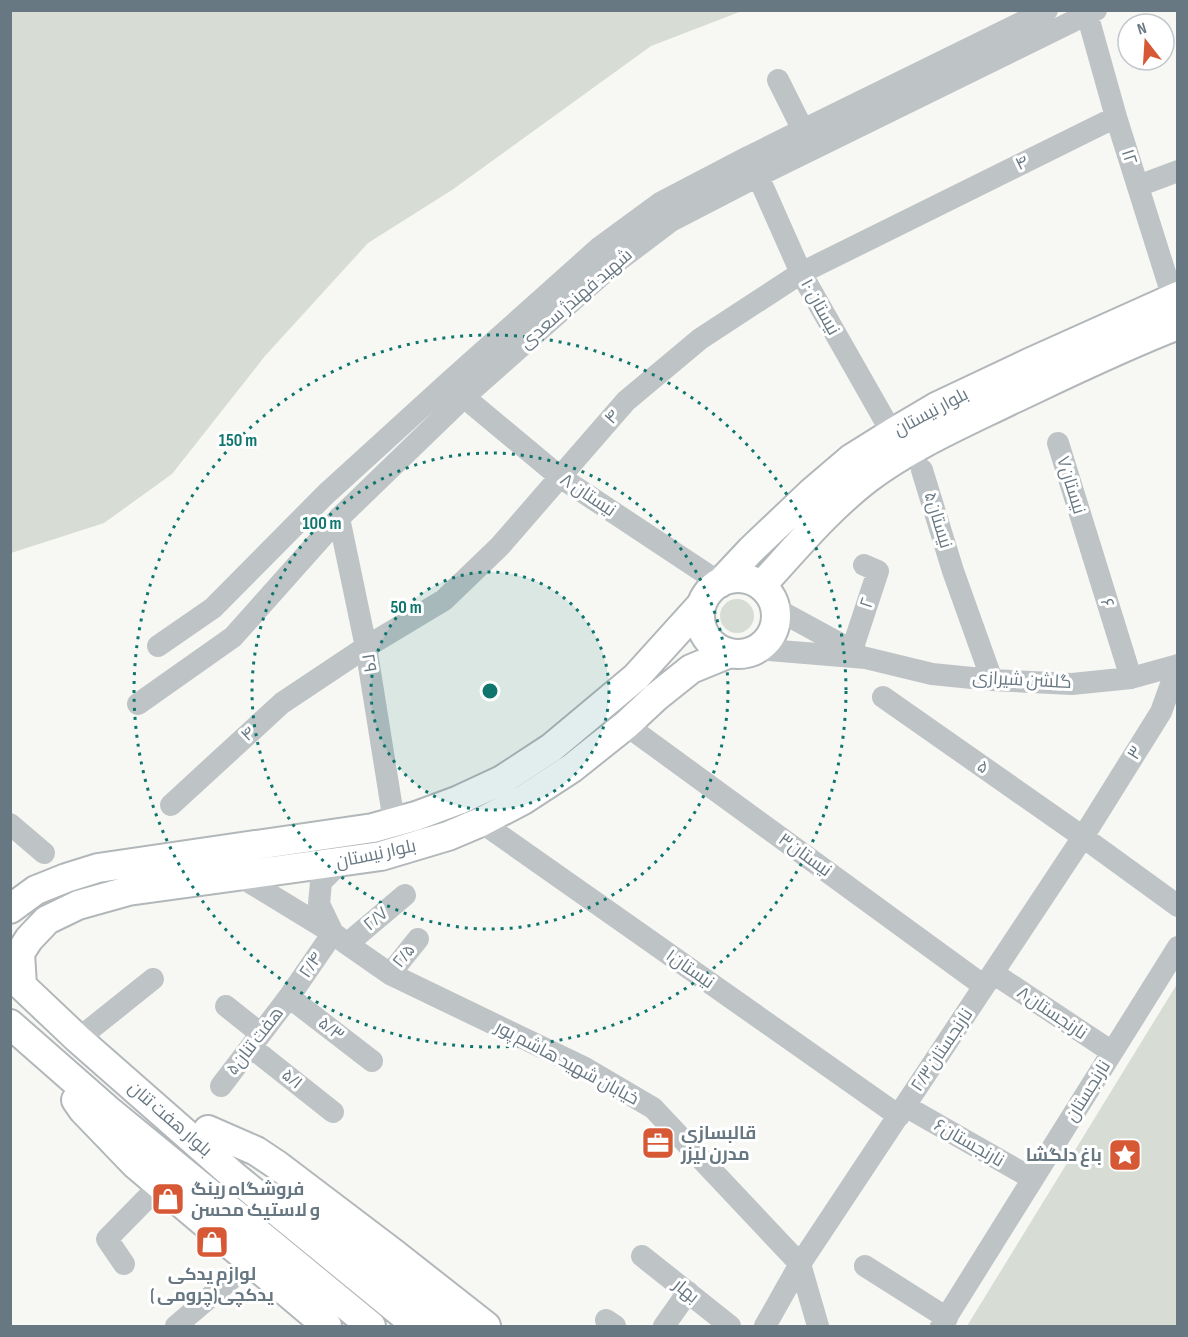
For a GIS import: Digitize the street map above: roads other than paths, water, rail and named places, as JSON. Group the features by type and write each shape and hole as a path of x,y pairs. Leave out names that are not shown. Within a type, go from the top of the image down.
{"main road":[{"name":"بلوار نیستان","path":"10,909 36,890 98,868 373,828 416,816 459,800 502,780 551,748 636,677 751,550 852,458 936,407 957,397 1176,306"},
{"name":"بلوار نیستان","path":"769,598 828,512 868,479 915,448 948,430 1040,387 1176,306"},
{"path":"730,579 752,580 769,598 776,621 766,642 743,651 718,648 702,629 700,616 711,594 730,579"},
{"name":"بلوار نیستان","path":"16,980 20,941 47,920 78,904 128,891 381,856 422,845 481,822 523,800 572,768 691,669 743,651"},
{"name":"بلوار هفت تنان","path":"16,980 78,1039 234,1176 417,1326"},
{"name":"بلوار هفت تنان","path":"10,1024 108,1110 371,1326"},
{"path":"78,1039 112,1051 153,1081 208,1130 468,1322"},
{"path":"55,1065 83,1110 128,1157 327,1326"}],"street":[{"name":"شهید فهندژ سعدی","path":"138,704 233,637 457,390 600,248 660,203 1047,10"},
{"name":"شهید فهندژ سعدی","path":"159,646 213,608 326,494 671,221 1090,12"},
{"name":"۱۲","path":"1090,12 1116,117 1176,306"},
{"path":"778,80 803,130"},
{"name":"۴","path":"171,805 282,703 366,647 444,600 500,546 626,401 700,339 801,273 1116,117"},
{"path":"1138,186 1178,171"},
{"name":"نیستان ۱۰","path":"758,176 801,273 892,433"},
{"name":"نیستان ۸","path":"457,390 560,477 711,594"},
{"name":"۷نیستان","path":"1058,443 1083,527"},
{"name":"۵نیستان","path":"922,470 953,571 992,680"},
{"name":"۲۹","path":"339,518 366,647 392,809"},
{"name":"۶","path":"1083,527 1131,678"},
{"name":"۲","path":"859,654 878,571 864,565"},
{"name":"گلشن شیرازی","path":"769,598 859,654"},
{"name":"گلشن شیرازی","path":"743,651 859,654 933,674 1072,684 1131,678 1178,665"},
{"name":"۳","path":"1083,837 1169,717 1178,665"},
{"name":"۵","path":"883,697 1178,906"},
{"name":"۳نیستان","path":"626,725 989,980"},
{"name":"۱نیستان","path":"481,822 902,1111"},
{"path":"10,824 44,853"},
{"name":"۲/۳نارنجستان","path":"765,1326 800,1264 1083,837"},
{"name":"خیابان شهید هاشم پور","path":"340,863 321,882 319,904 340,938"},
{"name":"خیابان شهید هاشم پور","path":"241,876 340,938 390,974 585,1068 653,1108 800,1264 818,1326"},
{"name":"۲/۷","path":"340,938 405,895"},
{"name":"۲/۴","path":"290,997 340,938"},
{"name":"۲/۵","path":"390,974 418,939"},
{"name":"نارنجستان","path":"944,1322 1178,947"},
{"path":"78,1039 153,979"},
{"name":"۸نارنجستان","path":"989,980 1112,1052"},
{"name":"هفت تنان۵","path":"221,1086 290,997"},
{"name":"۵/۳","path":"290,997 372,1061"},
{"name":"۵/۱","path":"226,1006 256,1040 333,1112"},
{"name":"۶نارنجستان","path":"902,1111 1033,1179"},
{"path":"124,1264 107,1239 160,1185"},
{"name":"بهار","path":"642,1256 730,1326"},
{"path":"176,1326 251,1262"},
{"path":"865,1266 944,1322"},
{"path":"664,1326 688,1292"}],"place":[{"name":"قالبسازی مدرن لیزر","path":"658,1143"},
{"name":"باغ دلگشا","path":"1125,1155"},
{"name":"فروشگاه رینگ و لاستیک محسن","path":"168,1199"},
{"name":"لوازم یدکی یدکچی(چرومی )","path":"212,1242"}]}
